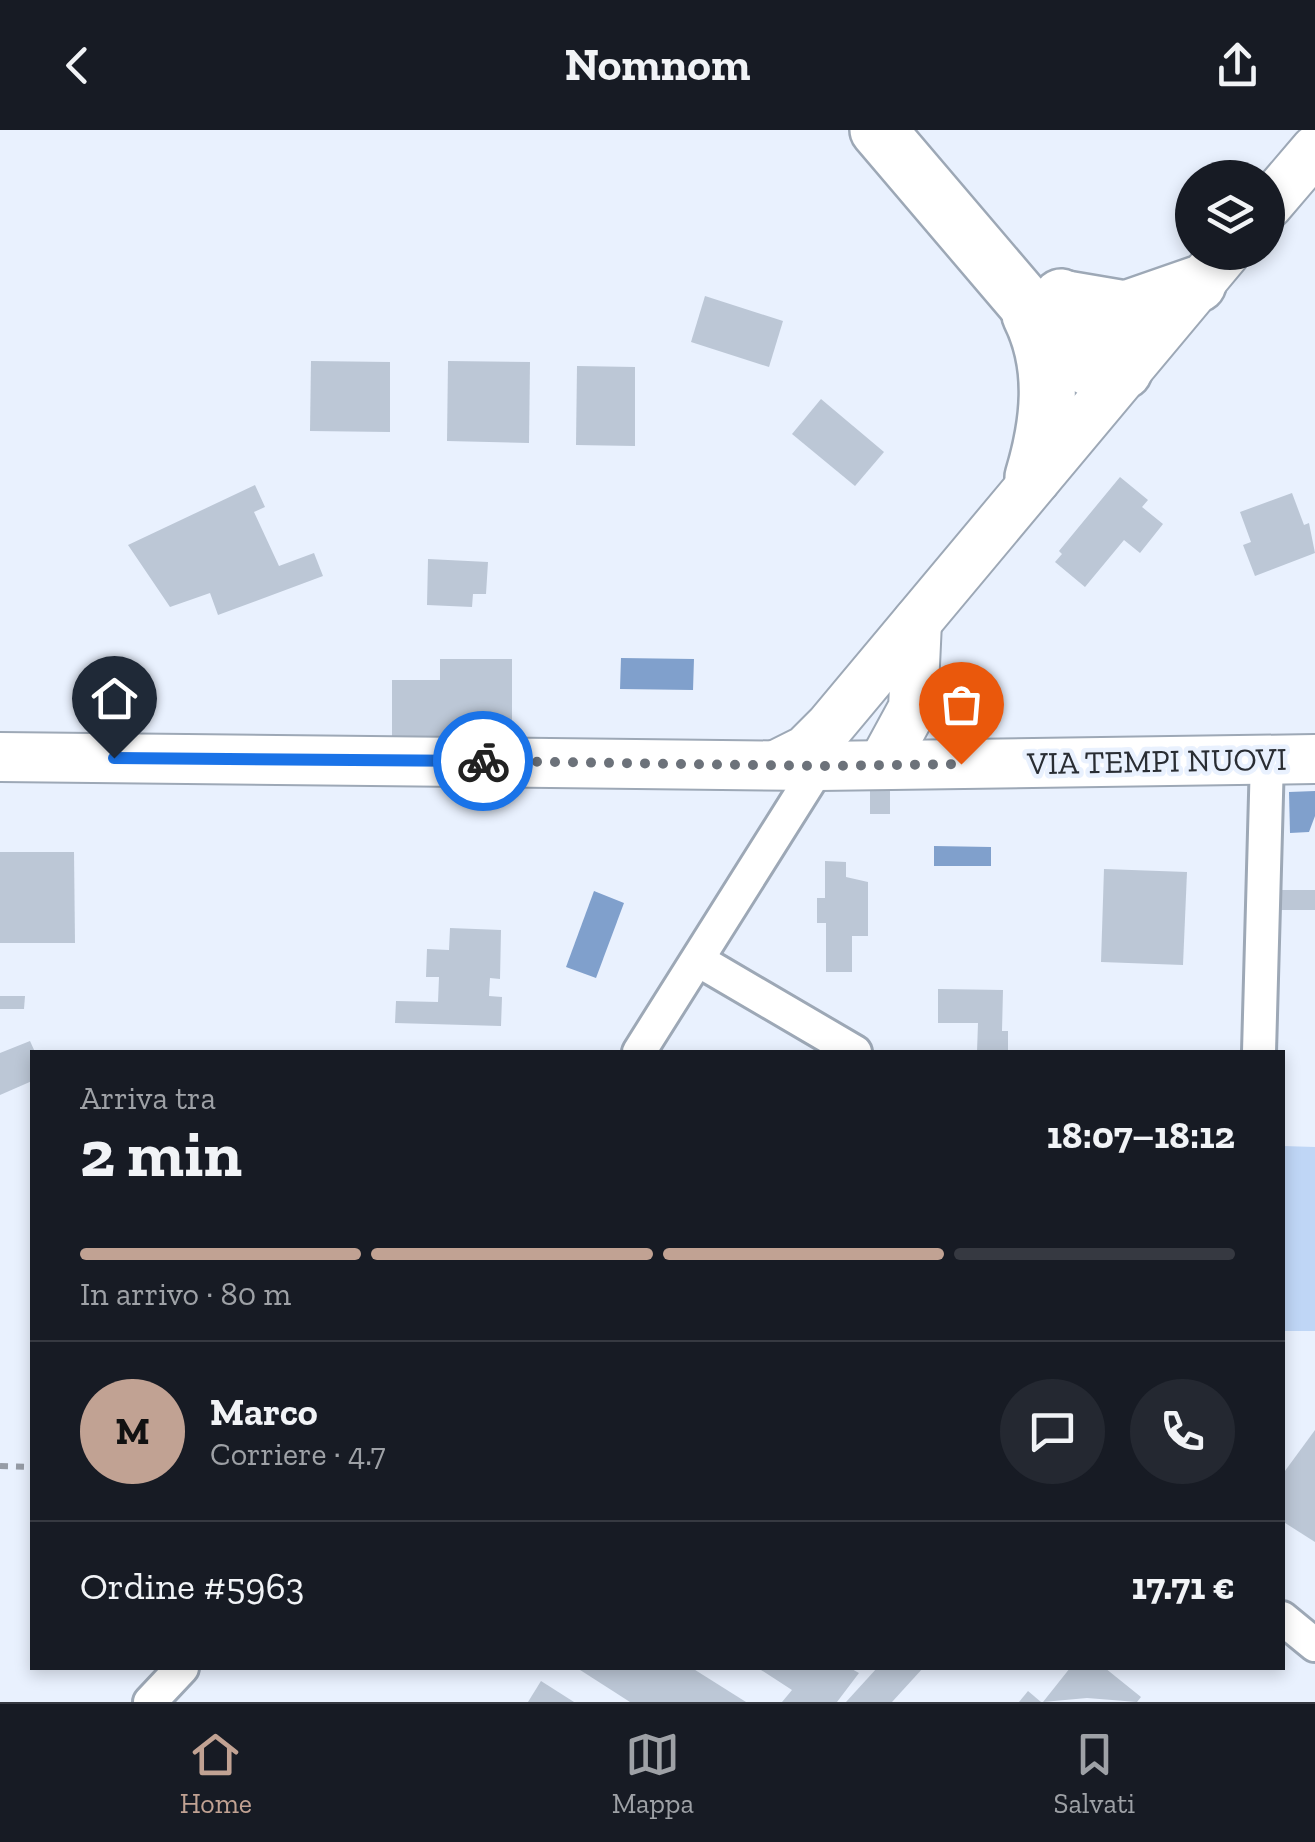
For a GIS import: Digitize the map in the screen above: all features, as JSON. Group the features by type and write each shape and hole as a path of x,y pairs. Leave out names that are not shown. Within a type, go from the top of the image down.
{"highway":[{"path":"878,130 1041,298 1099,316 1114,333 1124,371"},
{"path":"918,130 926,161 1026,272 1041,298 1035,327 1047,372 1045,436 1034,477"},
{"path":"1041,298 1126,309 1208,270"}],"street":[{"path":"1285,185 1315,150"},
{"path":"640,1050 698,960 806,750 864,686 1034,477 1210,270"},
{"path":"882,765 912,708 917,622"},
{"path":"864,686 866,726 882,765"},
{"path":"912,708 928,739 961,764"},
{"name":"VIA TEMPI NUOVI","path":"0,757 797,766 1315,759"},
{"path":"1260,1050 1267,759"},
{"path":"698,960 852,1050"},
{"path":"1285,1620 1315,1645"},
{"path":"150,1702 180,1670"}],"path":[{"path":"0,1466 30,1467"}],"shaded area":[{"path":"621,658 694,659 693,690 620,689"},
{"path":"1315,791 1315,816 1309,832 1290,833 1289,792"},
{"path":"934,846 991,847 991,866 934,866"},
{"path":"594,891 624,903 596,978 566,967"},
{"path":"1285,1146 1315,1147 1315,1331 1285,1331"}],"building":[{"path":"705,296 783,321 769,367 691,342"},
{"path":"311,361 390,362 390,432 310,431"},
{"path":"448,361 530,362 529,443 447,441"},
{"path":"577,366 635,367 635,446 576,445"},
{"path":"821,399 884,452 855,486 792,434"},
{"path":"1120,477 1148,500 1142,507 1163,524 1140,553 1124,540 1085,587 1055,562 1062,554 1059,551"},
{"path":"255,485 265,507 254,512 279,566 314,553 323,576 218,615 210,593 170,607 128,545"},
{"path":"1292,493 1304,525 1309,523 1315,553 1255,576 1243,545 1251,542 1240,512"},
{"path":"428,559 488,562 486,594 473,594 472,607 427,605"},
{"path":"440,659 512,659 512,739 392,738 392,680 440,680"},
{"path":"890,787 890,814 870,814 870,788"},
{"path":"0,852 74,852 75,943 0,943"},
{"path":"825,861 846,862 846,877 868,882 868,936 852,936 852,972 826,972 826,923 817,923 817,898 825,898"},
{"path":"1104,869 1187,872 1183,965 1101,962"},
{"path":"1280,890 1315,890 1315,910 1280,910"},
{"path":"450,928 501,930 500,979 490,978 489,996 502,997 501,1026 395,1023 396,1001 438,1002 439,977 426,977 427,949 449,950"},
{"path":"938,989 1003,990 1002,1031 1008,1031 1008,1050 977,1050 978,1023 938,1023"},
{"path":"0,996 25,996 24,1009 0,1009"},
{"path":"30,1041 34,1050 30,1050 30,1082 0,1095 0,1053"},
{"path":"1315,1430 1315,1542 1285,1523 1285,1471"},
{"path":"580,1670 695,1670 746,1702 630,1702"},
{"path":"761,1670 859,1673 837,1702 782,1702 792,1690"},
{"path":"875,1670 921,1670 892,1702 846,1702"},
{"path":"1068,1670 1107,1670 1141,1697 1137,1702 1087,1698 1043,1702"},
{"path":"541,1681 574,1702 528,1702"},
{"path":"1028,1691 1041,1702 1019,1702"}],"way so far":[{"path":"483,761 961,764"}],"route":[{"path":"114,758 483,761"}]}
